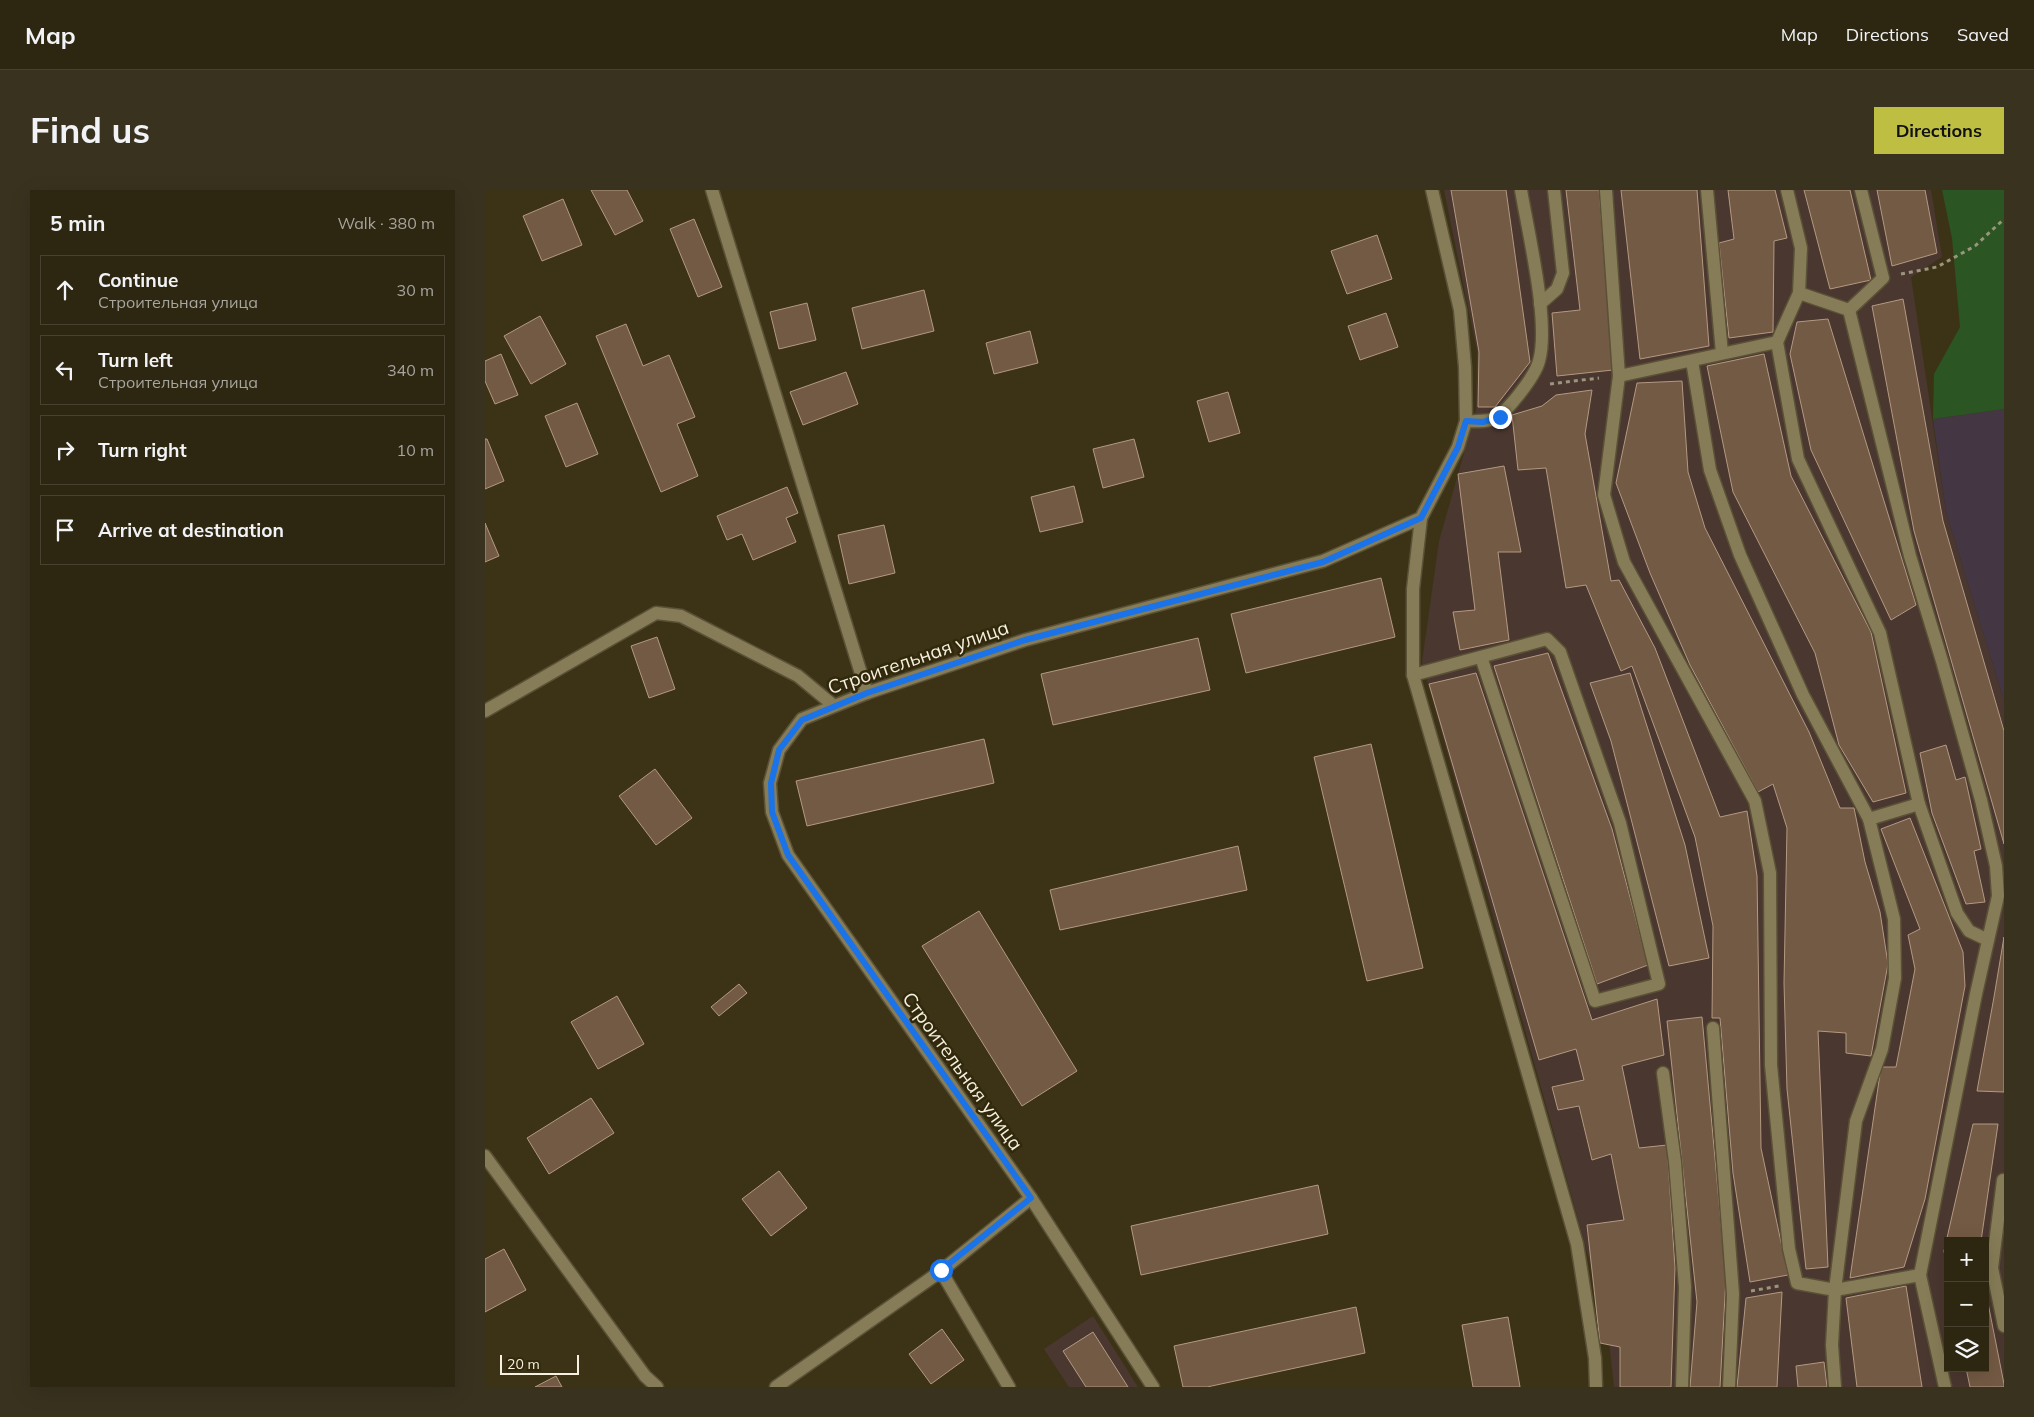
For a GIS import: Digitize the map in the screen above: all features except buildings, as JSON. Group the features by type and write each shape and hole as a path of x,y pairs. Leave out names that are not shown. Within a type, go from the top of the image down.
{"street":[{"path":"712,190 867,693"},
{"path":"1432,190 1460,310 1465,367 1466,421 1458,447 1421,518 1413,589 1413,675 1577,1244 1595,1358 1596,1387"},
{"path":"1466,421 1483,422 1500,417 1524,388 1539,362 1542,335 1540,304 1521,190"},
{"path":"1540,304 1557,289 1563,273 1554,190"},
{"path":"1606,190 1619,376 1604,495 1624,562 1755,801 1764,835 1770,873 1771,1065 1789,1248 1797,1284 1835,1290 1920,1275"},
{"path":"1707,190 1722,353"},
{"path":"1787,190 1801,248 1799,293 1777,342 1798,459 1880,633 1919,804 1957,913 1969,931 1988,940"},
{"path":"1849,310 1883,278 1861,190"},
{"path":"1799,293 1849,310"},
{"path":"1849,310 1910,556 1981,800 1996,866 1998,896 1920,1275 1945,1387"},
{"path":"1619,376 1777,342"},
{"path":"1692,361 1710,470 1740,555 1803,695 1869,819 1894,919 1895,978 1882,1049 1857,1120 1835,1290 1832,1344 1835,1387"},
{"name":"Строительная улица","path":"1153,1387 1031,1198 788,855 772,812 771,783 779,750 802,720 833,705 1025,640 1323,562 1421,518"},
{"path":"485,711 656,613 681,616 798,676 833,705"},
{"path":"1413,675 1547,639 1560,652 1620,823 1659,984 1595,1001 1481,657"},
{"path":"1869,819 1919,804"},
{"path":"1713,1028 1733,1294 1729,1387"},
{"path":"1663,1073 1675,1162 1685,1287 1682,1387"},
{"path":"485,1156 645,1376 657,1387"},
{"path":"2003,1180 1991,1268 2004,1326"},
{"path":"776,1387 941,1270 1031,1198"},
{"path":"941,1270 1009,1387"}],"path":[{"path":"1883,278 1937,268 1975,246 2004,219"},
{"path":"1524,388 1585,380"},
{"path":"1733,1294 1797,1284"}],"shaded area":[{"path":"1444,190 1931,190 1942,257 1911,277 1946,512 2004,701 2004,1387 1614,1387 1607,1323 1422,662 1439,541 1476,411 1477,351"},
{"path":"2004,409 2004,701 1946,512 1933,419"},
{"path":"1093,1316 1138,1387 1069,1387 1044,1349"}],"green space":[{"path":"1942,190 2004,190 2004,409 1933,419 1934,374 1960,327 1952,238"}],"route":[{"path":"941,1270 1031,1198 788,855 772,812 771,783 779,750 802,720 833,705 1025,640 1323,562 1421,518 1458,447 1466,421 1483,422 1500,417"}]}
